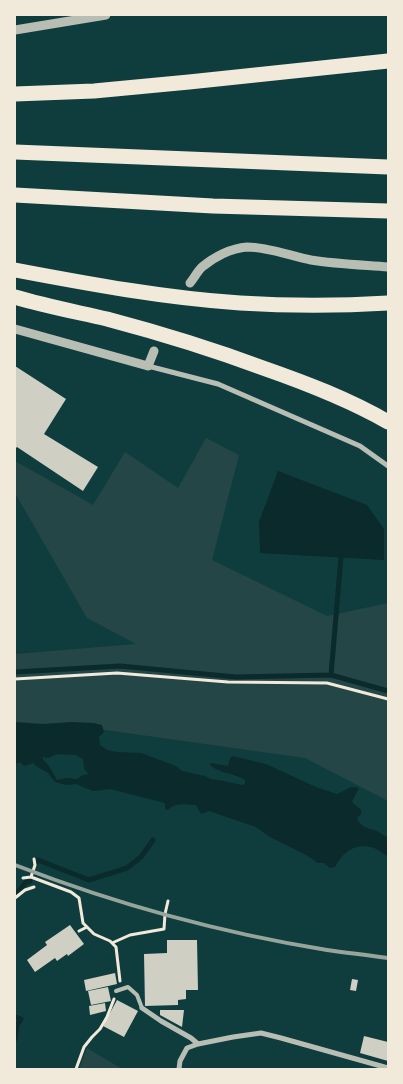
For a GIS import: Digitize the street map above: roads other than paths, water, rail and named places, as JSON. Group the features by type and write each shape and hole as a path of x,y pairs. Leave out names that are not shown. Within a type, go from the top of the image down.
{"highway":[{"path":"293,71 388,54"},
{"path":"15,94 103,90 388,61"},
{"path":"15,152 388,167"},
{"path":"15,195 213,206 388,211"},
{"path":"15,270 78,282 240,303 311,305 388,303"},
{"path":"15,297 176,338 237,358 301,381 360,406 388,422"}],"street":[{"path":"15,30 106,15"},
{"path":"190,283 201,268 216,257 247,248 264,249 312,260 388,267"},
{"path":"15,329 218,384 360,446 388,466"},
{"path":"148,366 154,351"},
{"path":"142,1008 198,1044"},
{"path":"179,1069 180,1061 187,1048 233,1036 261,1033 388,1068"}],"lane":[{"path":"116,991 128,987 137,995 142,1008"}],"waterway":[{"path":"341,557 331,675 388,691"},
{"path":"15,672 120,666 236,677 331,675"},
{"path":"37,862 38,860 89,880 127,868 141,857 153,840"},
{"path":"15,894 30,880"},
{"path":"15,1017 21,1019 17,1025 15,1039"}],"railway":[{"path":"15,865 130,905 208,926 287,943 388,958"}]}
